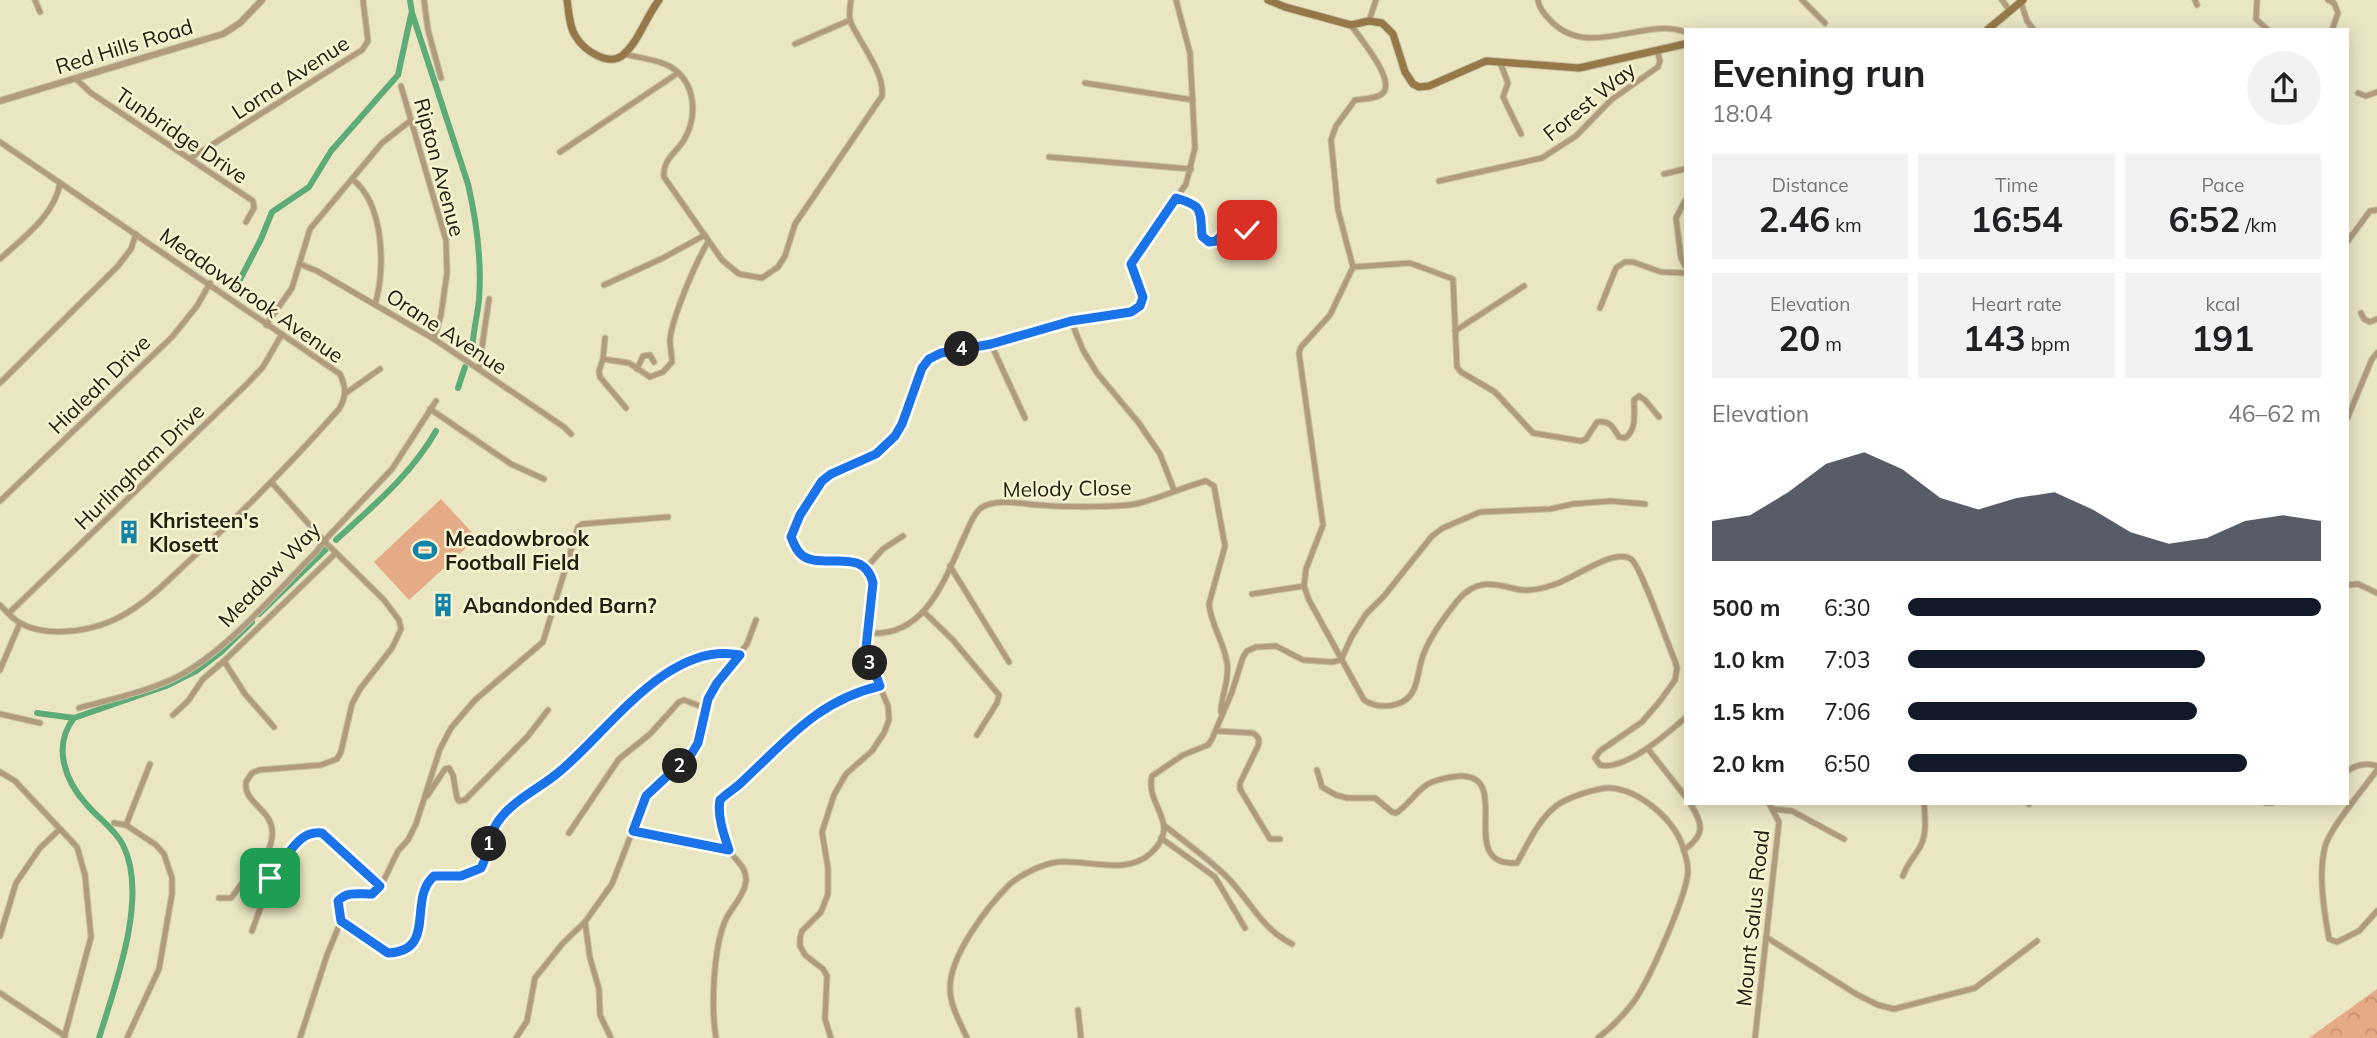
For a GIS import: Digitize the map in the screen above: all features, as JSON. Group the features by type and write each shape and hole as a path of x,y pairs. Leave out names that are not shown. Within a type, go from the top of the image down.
{"main road":[{"path":"568,0 575,37 583,46 601,57 619,58 633,44 659,0"},
{"path":"1268,0 1351,25 1377,21 1387,26 1399,48 1405,72 1413,85 1419,87 1429,86 1486,61 1578,68 1684,44"},
{"path":"1989,28 2022,1"}],"street":[{"path":"35,0 40,12"},
{"name":"Red Hills Road","path":"0,101 223,34 240,23 262,0"},
{"name":"Lorna Avenue","path":"191,159 362,50 368,40 363,0"},
{"path":"424,0 428,30 441,78"},
{"path":"624,54 670,66 685,82 692,95 690,125 684,140 666,162 664,177 722,260 739,274 754,278 768,276 785,256 795,224 881,96 883,89 874,66 850,20 851,0"},
{"path":"831,1038 825,1019 827,976 823,969 804,955 800,938 802,931 821,912 828,894 828,868 822,832 834,796 846,774 872,751 884,733 889,720 888,706 866,648 873,583 871,575 866,568 853,562 811,559 802,555 791,537 800,515 822,481 831,474 876,454 895,436 922,368 929,359 941,353 991,344 1071,321 1131,312 1140,306 1143,297 1131,264 1186,184 1195,148 1190,53 1176,0"},
{"path":"1369,21 1376,0"},
{"path":"1538,0 1543,13 1553,24 1575,35 1604,38 1666,29 1684,32"},
{"path":"2002,0 2010,11"},
{"path":"2257,0 2256,19 2266,28"},
{"path":"2328,0 2334,3 2338,13 2333,28"},
{"path":"1804,1 1825,23"},
{"path":"2022,1 2027,21 2032,28"},
{"path":"795,44 850,20"},
{"path":"1351,25 1381,68 1386,87 1378,96 1355,100 1336,126 1331,140 1338,210 1353,267 1329,315 1301,347 1299,354 1323,525 1306,569 1304,586 1309,600 1364,700 1380,708 1396,704 1414,690 1423,655 1439,625 1461,596 1481,585 1492,583 1533,590 1555,585 1610,557 1630,558 1641,573 1675,661 1676,674 1672,684 1642,722 1600,751 1595,758 1600,765 1607,766 1648,749 1684,719"},
{"name":"Forest Way","path":"1439,181 1542,158 1551,153 1576,136 1611,100 1658,67 1660,61 1657,50"},
{"path":"1500,62 1508,83 1503,97 1521,134"},
{"path":"560,152 678,73"},
{"name":"Tunbridge Drive","path":"76,79 92,93 253,201 254,208 246,222"},
{"path":"1085,83 1193,100"},
{"name":"Ripton Avenue","path":"401,86 446,240 447,273 442,315 434,339"},
{"path":"2358,93 2366,96 2377,92"},
{"path":"266,325 292,288 310,229 382,143 410,121"},
{"name":"Meadowbrook Avenue","path":"0,142 340,374 346,393 339,409 272,483 137,608 84,630 36,629 20,623"},
{"path":"1049,157 1191,169"},
{"path":"1664,174 1684,169"},
{"path":"352,180 366,194 378,224 381,272 375,304"},
{"path":"0,259 51,208 58,197 60,183"},
{"path":"1176,198 1198,206 1202,236 1209,242 1216,241 1228,228 1247,230 1249,233 1245,254"},
{"path":"1684,203 1676,218 1684,264"},
{"path":"2349,239 2370,211 2377,210"},
{"path":"0,383 118,266 131,249 136,234"},
{"path":"604,285 705,235"},
{"path":"603,359 629,363 650,377 663,372 673,362 670,340 693,272 708,242"},
{"path":"1600,308 1616,268 1625,262 1633,262 1661,272 1684,273"},
{"path":"1353,267 1410,263 1447,275 1455,283 1457,367 1495,393 1533,433 1581,442 1597,422 1604,421 1612,426 1619,438 1625,438 1633,429 1634,400 1639,396 1659,417"},
{"name":"Orane Avenue","path":"300,264 434,339 564,426 570,434"},
{"name":"Hialeah Drive","path":"0,501 172,337 197,306 210,283"},
{"path":"1455,331 1524,286"},
{"path":"479,368 489,299"},
{"path":"2361,313 2364,319 2370,322 2377,318"},
{"path":"1071,321 1083,350 1097,373 1138,422 1160,454 1174,490"},
{"name":"Hurlingham Drive","path":"9,613 248,383 263,367 282,334"},
{"path":"605,338 600,377 626,408"},
{"path":"991,344 1025,418"},
{"path":"2349,414 2377,353"},
{"path":"637,369 643,356 650,355 654,362"},
{"path":"346,393 380,369"},
{"name":"Meadow Way","path":"79,708 162,684 200,663 228,640 317,551 392,469 436,401"},
{"path":"429,410 511,464 544,480"},
{"name":"Melody Close","path":"869,633 889,633 901,629 924,612 969,525 983,506 998,503 1045,506 1138,504 1206,481 1214,486 1225,545 1209,604 1228,666 1221,717"},
{"path":"219,898 231,898 243,883 259,871 273,831 270,820 247,795 245,789 249,776 259,770 321,765 337,760 352,705 360,689 392,648 401,629 399,620 384,600 324,541 272,483"},
{"path":"967,1038 952,1003 950,988 952,971 959,952 1012,883 1031,871 1057,862 1117,865 1141,860 1152,852 1165,826 1164,818 1152,796 1152,776 1183,755 1208,745 1217,731 1247,651 1276,646 1303,660 1332,663 1341,660 1366,614 1384,596 1432,536 1443,528 1480,512 1550,509 1610,501 1645,505"},
{"path":"300,1038 341,921 338,901 348,893 372,894 380,886 416,824 440,748 455,722 475,700 543,642 578,527 582,524 668,517"},
{"path":"866,568 883,549 903,536"},
{"path":"173,715 188,701 203,679 336,553"},
{"path":"950,566 1009,662"},
{"path":"2349,585 2358,584 2377,593"},
{"path":"1252,594 1304,586"},
{"path":"0,605 20,623 0,670"},
{"path":"924,612 952,639 999,695 997,703 976,735"},
{"path":"516,1038 527,1021 535,978 563,943 585,922 612,884 646,796 692,753 698,743 705,708 717,683 740,655 756,620"},
{"path":"341,921 388,953 405,951 416,940 421,899 428,881 434,876 461,876 481,868 495,825 503,815 558,773 646,688 702,655 740,655"},
{"path":"224,661 245,694 274,727"},
{"path":"716,1038 712,1016 720,935 746,881 744,869 729,850 722,827 720,800 746,779 770,752 799,726 859,691 880,686"},
{"path":"569,833 619,759 650,734 679,702 684,700 705,708"},
{"path":"423,801 445,769 449,768 457,798 459,801 465,800 528,736 548,709"},
{"path":"0,714 40,723"},
{"path":"1217,731 1254,733 1258,736 1260,741 1240,783 1241,789 1270,839 1280,839"},
{"path":"1648,749 1684,795"},
{"path":"2349,770 2369,764 2377,768 2325,845 2322,898 2329,939 2337,942 2358,931 2377,911"},
{"path":"126,825 150,765"},
{"path":"1317,770 1322,787 1336,795 1375,798 1392,813 1396,813 1426,784 1467,776 1479,783 1486,797 1486,844 1492,857 1503,864 1517,863 1548,814 1559,804 1587,793 1611,788 1634,795 1657,810 1677,832 1684,850 1688,871 1682,897 1653,968 1634,1003 1598,1038"},
{"path":"0,772 15,781 77,847 91,937 64,1037 0,993"},
{"path":"1684,850 1698,840 1701,833 1691,805"},
{"path":"1903,876 1906,863 1921,845 1925,823 1924,805"},
{"path":"1771,806 1792,811 1844,839"},
{"name":"Mount Salus Road","path":"1755,1038 1779,822 1771,806"},
{"path":"114,823 126,825 156,845 169,865 172,886 159,969 127,1038"},
{"path":"1165,826 1228,878 1257,916 1277,936 1292,944"},
{"path":"0,936 16,883 40,848 60,829"},
{"path":"633,831 729,850"},
{"path":"268,875 305,836 316,832 322,833 333,842 380,886"},
{"path":"1161,838 1215,877 1245,928"},
{"path":"252,931 270,881 268,875 259,871"},
{"path":"585,922 590,958 599,989 600,1016 611,1038"},
{"path":"1766,937 1856,994 1878,1005 1894,1009 1975,988 2037,941"},
{"path":"1078,1010 1081,1038"}],"green space":[{"name":"Meadowbrook Football Field","path":"441,499 477,538 409,600 374,562"},
{"path":"2377,989 2377,1038 2309,1038"}],"waterway":[{"path":"410,0 468,184 474,213 480,285 472,355"},
{"path":"234,291 272,212 309,187 331,151 398,75 411,15"},
{"path":"458,388 465,367"},
{"path":"336,540 403,476 436,431"},
{"path":"259,614 326,549"},
{"path":"37,713 74,718 166,686 196,671 221,652 252,622"},
{"path":"74,718 64,740 67,774 79,796 116,834 123,845 130,866 132,889 127,941 99,1038"}],"place":[{"name":"Khristeen's Klosett","path":"129,532"},
{"name":"Meadowbrook Football Field","path":"425,550"},
{"name":"Abandonded Barn?","path":"443,605"}],"route":[{"path":"270,878 268,875 305,836 322,833 380,886 372,894 348,893 342,897 338,901 341,921 388,953 405,951 416,940 421,899 428,881 434,876 461,876 481,868 495,825 503,815 558,773 646,688 694,658 723,653 740,655 717,683 708,699 698,743 680,767 646,796 633,831 729,850 724,836 720,800 746,779 770,752 799,726 859,691 880,686 866,648 873,583 871,575 866,568 853,562 811,559 802,555 791,537 800,515 822,481 831,474 876,454 895,436 922,368 929,359 941,353 991,344 1071,321 1131,312 1140,306 1143,297 1131,264 1176,198 1198,206 1202,236 1209,242 1216,241 1228,228 1247,230"}]}
